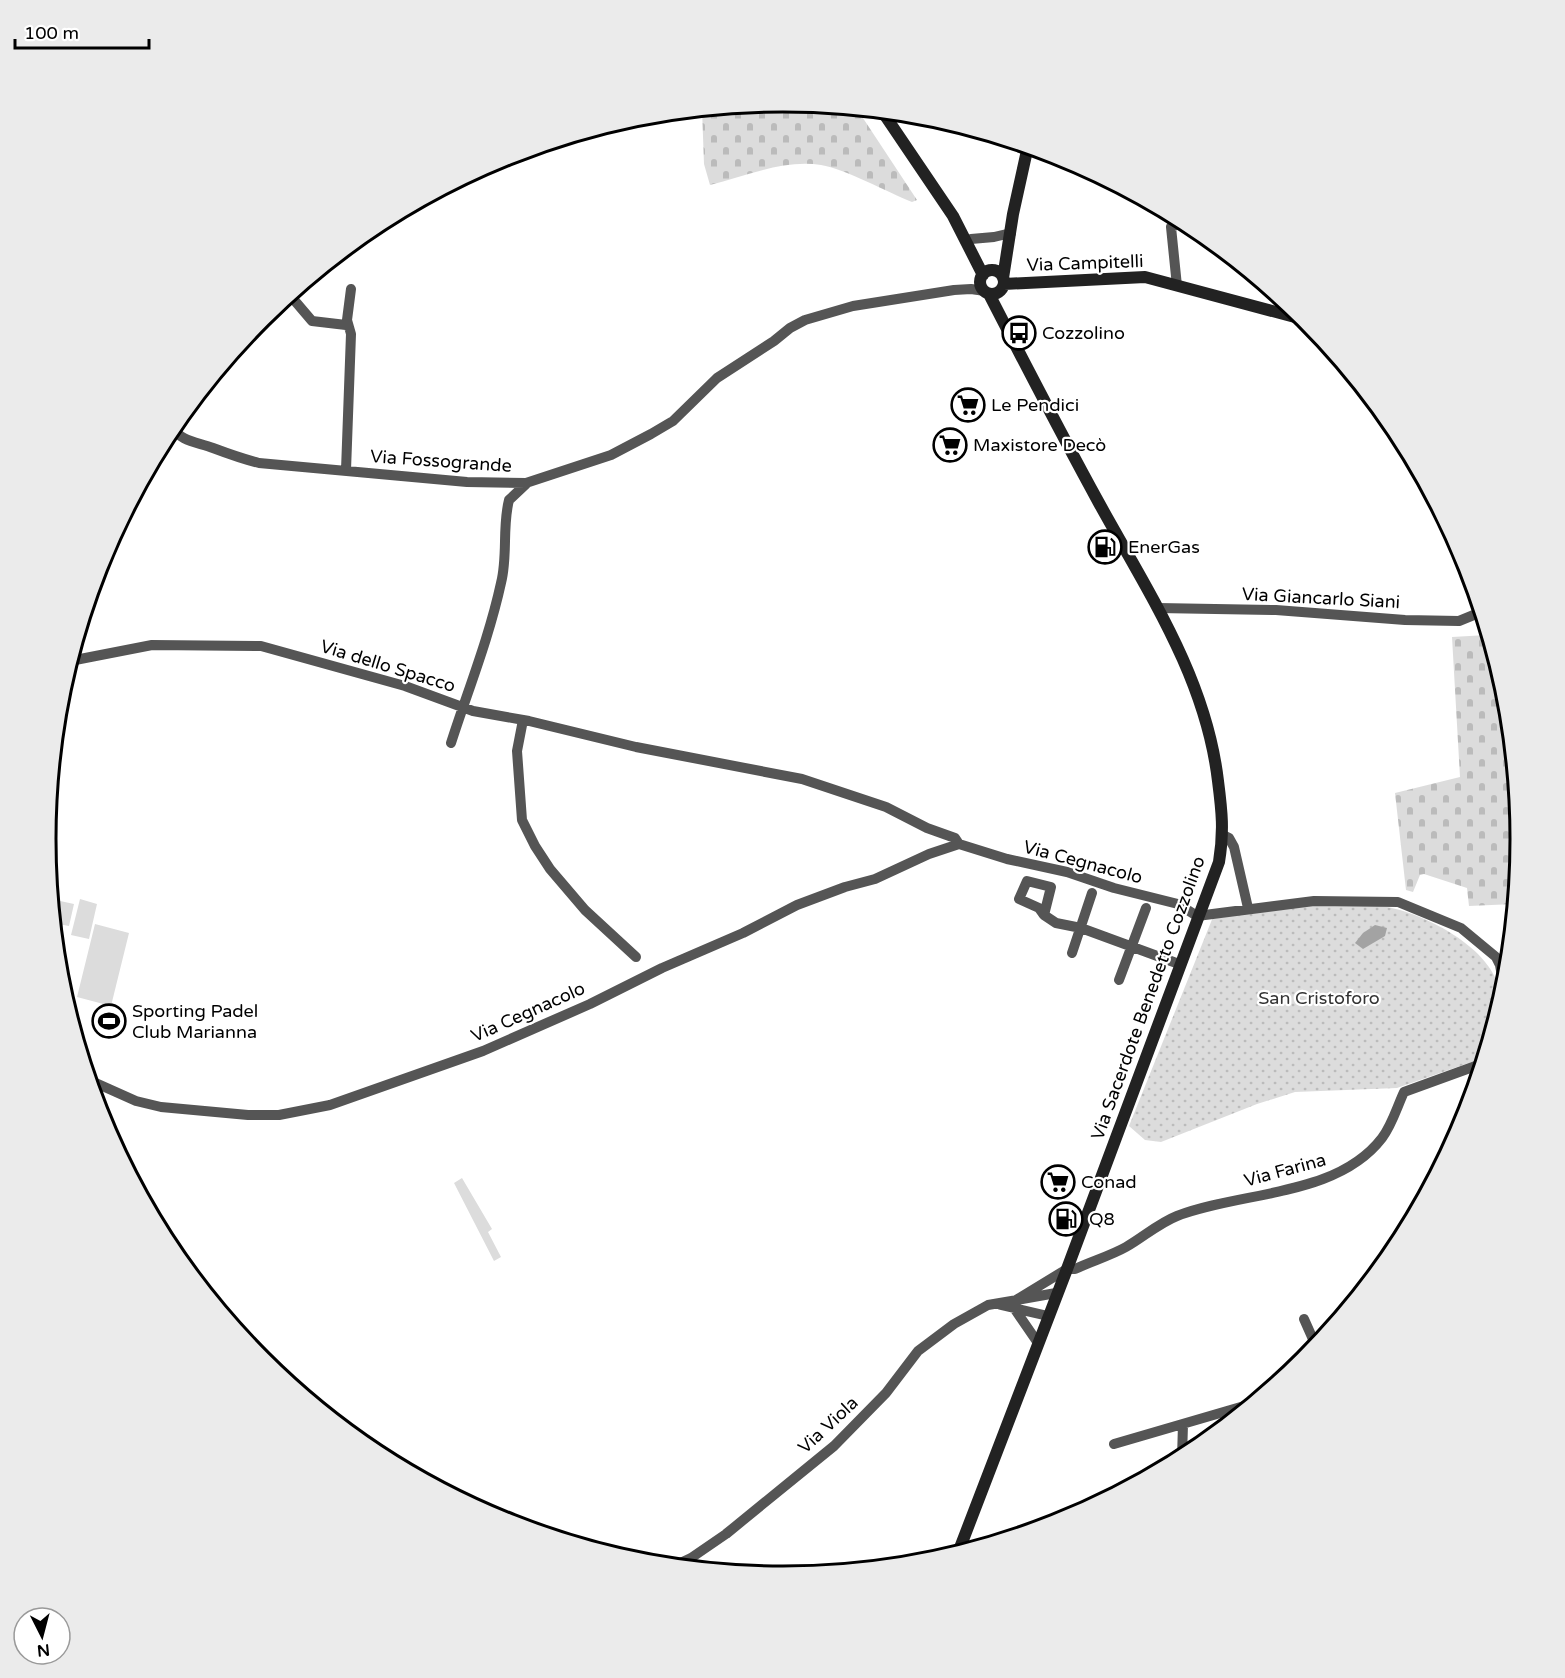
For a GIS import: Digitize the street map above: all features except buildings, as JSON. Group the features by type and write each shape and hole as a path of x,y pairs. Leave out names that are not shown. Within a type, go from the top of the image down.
{"main road":[{"name":"Via Sacerdote Benedetto Cozzolino","path":"888,120 996,278"},
{"path":"987,292 996,293 996,278 1008,246 1026,155"},
{"name":"Via Sacerdote Benedetto Cozzolino","path":"958,224 971,239 996,278 1010,334"},
{"name":"Via Campitelli","path":"996,278 1145,277 1286,315"},
{"name":"Via Sacerdote Benedetto Cozzolino","path":"962,1543 1067,1269 1197,915 1219,862 1223,836 1220,790 1211,733 1179,649 1078,466 981,282 996,278"}],"street":[{"path":"1173,226 1177,286"},
{"path":"971,239 994,237 1011,232"},
{"path":"954,290 996,278"},
{"path":"346,470 351,341 347,320 351,289"},
{"path":"954,290 970,289 987,292"},
{"name":"Via Fossogrande","path":"179,434 192,443 238,458 275,465 467,482 526,483 610,455 666,425 717,378 805,320 853,306 954,290"},
{"path":"294,300 312,321 349,327"},
{"name":"Via dello Spacco","path":"78,659 152,645 261,646 405,686 462,706 482,656 502,582 509,500 526,483"},
{"name":"Via Giancarlo Siani","path":"1158,608 1276,610 1405,620 1459,621 1474,615"},
{"path":"451,743 462,706"},
{"name":"Via Cegnacolo","path":"462,706 473,711 523,720 636,747 802,780 886,807 927,828 955,838 959,844"},
{"path":"523,720 517,751 522,820 550,869 585,910 636,957"},
{"path":"1223,836 1229,838 1234,847 1248,908"},
{"name":"Via Cegnacolo","path":"98,1084 136,1101 161,1107 248,1115 279,1115 330,1105 483,1051 743,933 797,905 845,887 875,879 928,854 959,844 1178,904 1197,915"},
{"path":"1072,953 1092,894"},
{"path":"1197,915 1314,901 1398,902 1461,928 1496,957 1499,963"},
{"path":"1119,980 1146,908"},
{"path":"1044,915 1056,923 1082,928 1179,964"},
{"name":"Via Farina","path":"1067,1269 1075,1269 1122,1249 1175,1217 1336,1174 1355,1164 1384,1136 1404,1092 1473,1067"},
{"path":"1038,1343 1015,1304 1067,1269"},
{"name":"Via Viola","path":"687,1560 726,1534 834,1446 886,1393 918,1351 954,1324 988,1305 1015,1304 1056,1293"},
{"name":"Via Viola","path":"1015,1304 1048,1316"},
{"path":"1304,1319 1312,1337"},
{"path":"1114,1444 1183,1424 1227,1415"},
{"path":"1182,1445 1183,1424"}],"green space":[{"path":"782,112 862,117 917,200 912,202 854,176 821,165 779,166 710,185 704,164 702,117"},
{"path":"1480,635 1496,697 1508,791 1510,839 1506,904 1469,906 1467,888 1424,874 1420,875 1413,892 1406,890 1395,793 1460,777 1452,637"},
{"path":"80,899 97,904 89,939 71,935"},
{"path":"58,901 74,904 69,926 61,924"},
{"name":"San Cristoforo","path":"1313,905 1369,905 1403,911 1441,927 1476,952 1489,967 1496,981 1475,1061 1397,1088 1295,1092 1257,1104 1161,1142 1145,1140 1129,1126 1213,917"},
{"path":"95,924 129,933 111,1006 77,997"},
{"path":"462,1178 492,1229 488,1232 501,1257 494,1261 454,1183"}],"shaded area":[{"path":"1375,925 1387,928 1385,936 1363,949 1355,943 1363,933"}],"place":[{"name":"Cozzolino","path":"1019,333"},
{"name":"Le Pendici","path":"968,405"},
{"name":"Maxistore Decò","path":"950,445"},
{"name":"EnerGas","path":"1105,547"},
{"name":"Sporting Padel Club Marianna","path":"109,1021"},
{"name":"Conad","path":"1058,1182"},
{"name":"Q8","path":"1066,1219"}]}
